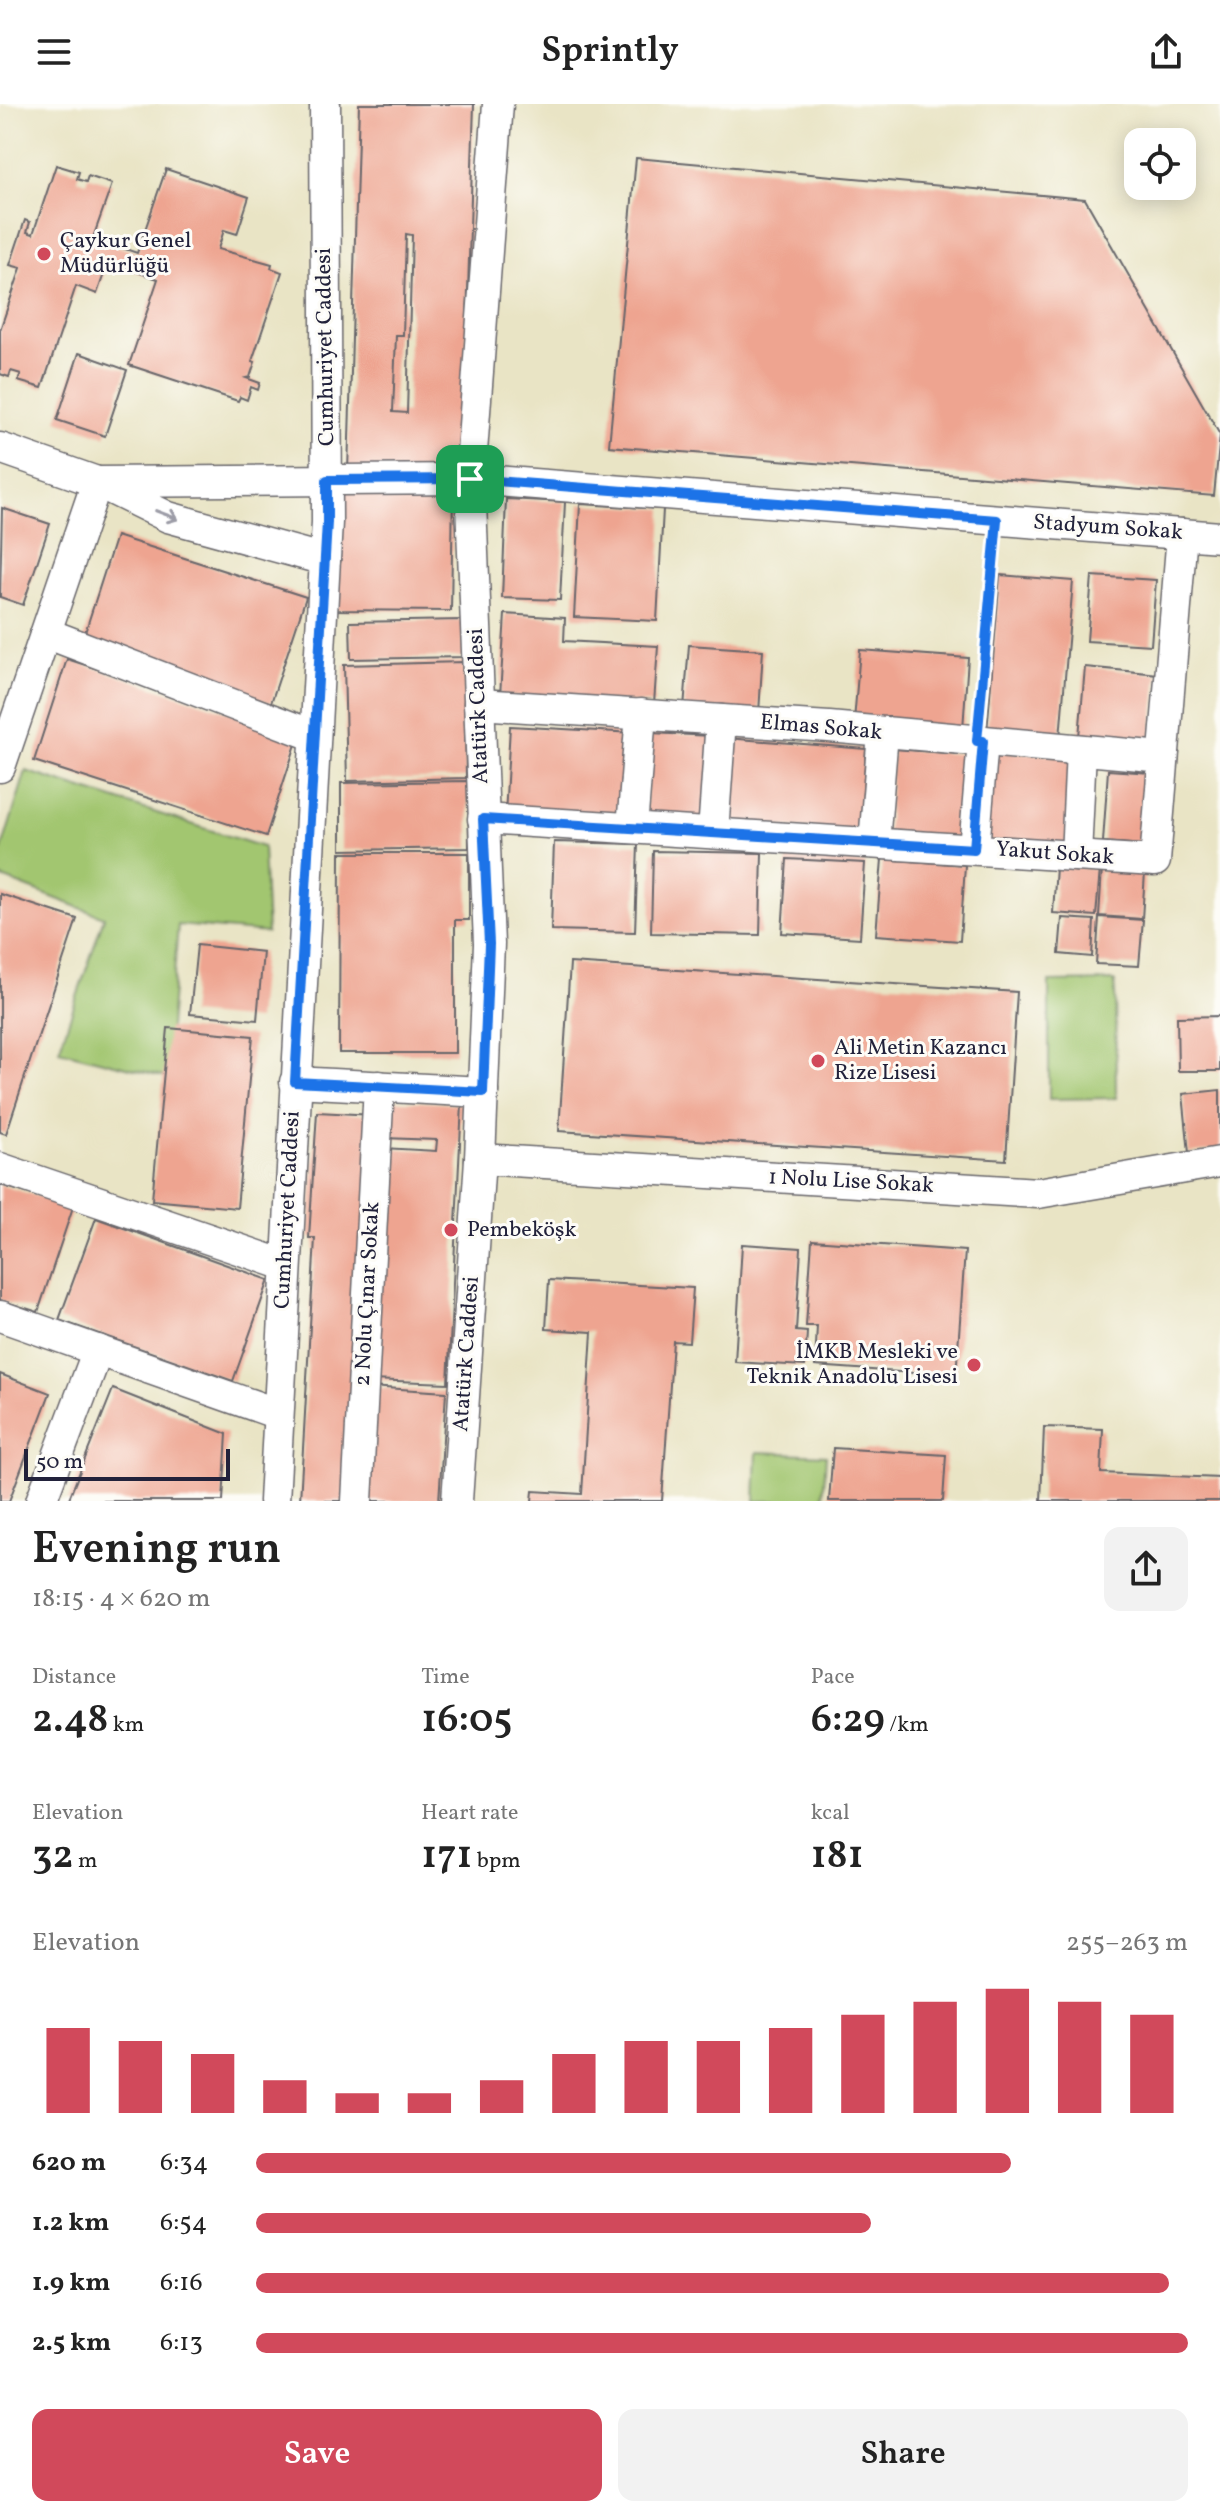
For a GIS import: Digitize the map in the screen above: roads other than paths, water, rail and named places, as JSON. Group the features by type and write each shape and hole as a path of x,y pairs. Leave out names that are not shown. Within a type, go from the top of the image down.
{"street":[{"name":"Cumhuriyet Caddesi","path":"274,1501 325,560 325,104"},
{"name":"Atatürk Caddesi","path":"457,1501 480,1159 489,944 470,479 498,104"},
{"path":"0,448 97,482 168,517 325,560"},
{"name":"Stadyum Sokak","path":"97,482 470,479 1220,537"},
{"path":"0,767 97,482"},
{"name":"Yakut Sokak","path":"483,819 1155,861 1182,534"},
{"path":"46,633 315,736"},
{"name":"Elmas Sokak","path":"479,704 721,720 1163,757"},
{"path":"632,828 641,714"},
{"path":"713,833 721,720"},
{"path":"874,843 883,733"},
{"path":"974,849 980,741"},
{"path":"1076,856 1081,750"},
{"path":"295,1082 483,1092"},
{"name":"2 Nolu Çınar Sokak","path":"357,1501 379,1086"},
{"name":"1 Nolu Lise Sokak","path":"480,1159 1038,1193 1220,1162"},
{"path":"0,1168 285,1265"},
{"path":"0,1316 278,1414"},
{"path":"41,1501 98,1350"}],"place":[{"name":"Çaykur Genel Müdürlüğü","path":"44,254"},
{"name":"Ali Metin Kazancı Rize Lisesi","path":"818,1061"},
{"name":"Pembeköşk","path":"451,1230"},
{"name":"İMKB Mesleki ve Teknik Anadolu Lisesi","path":"974,1365"}]}
